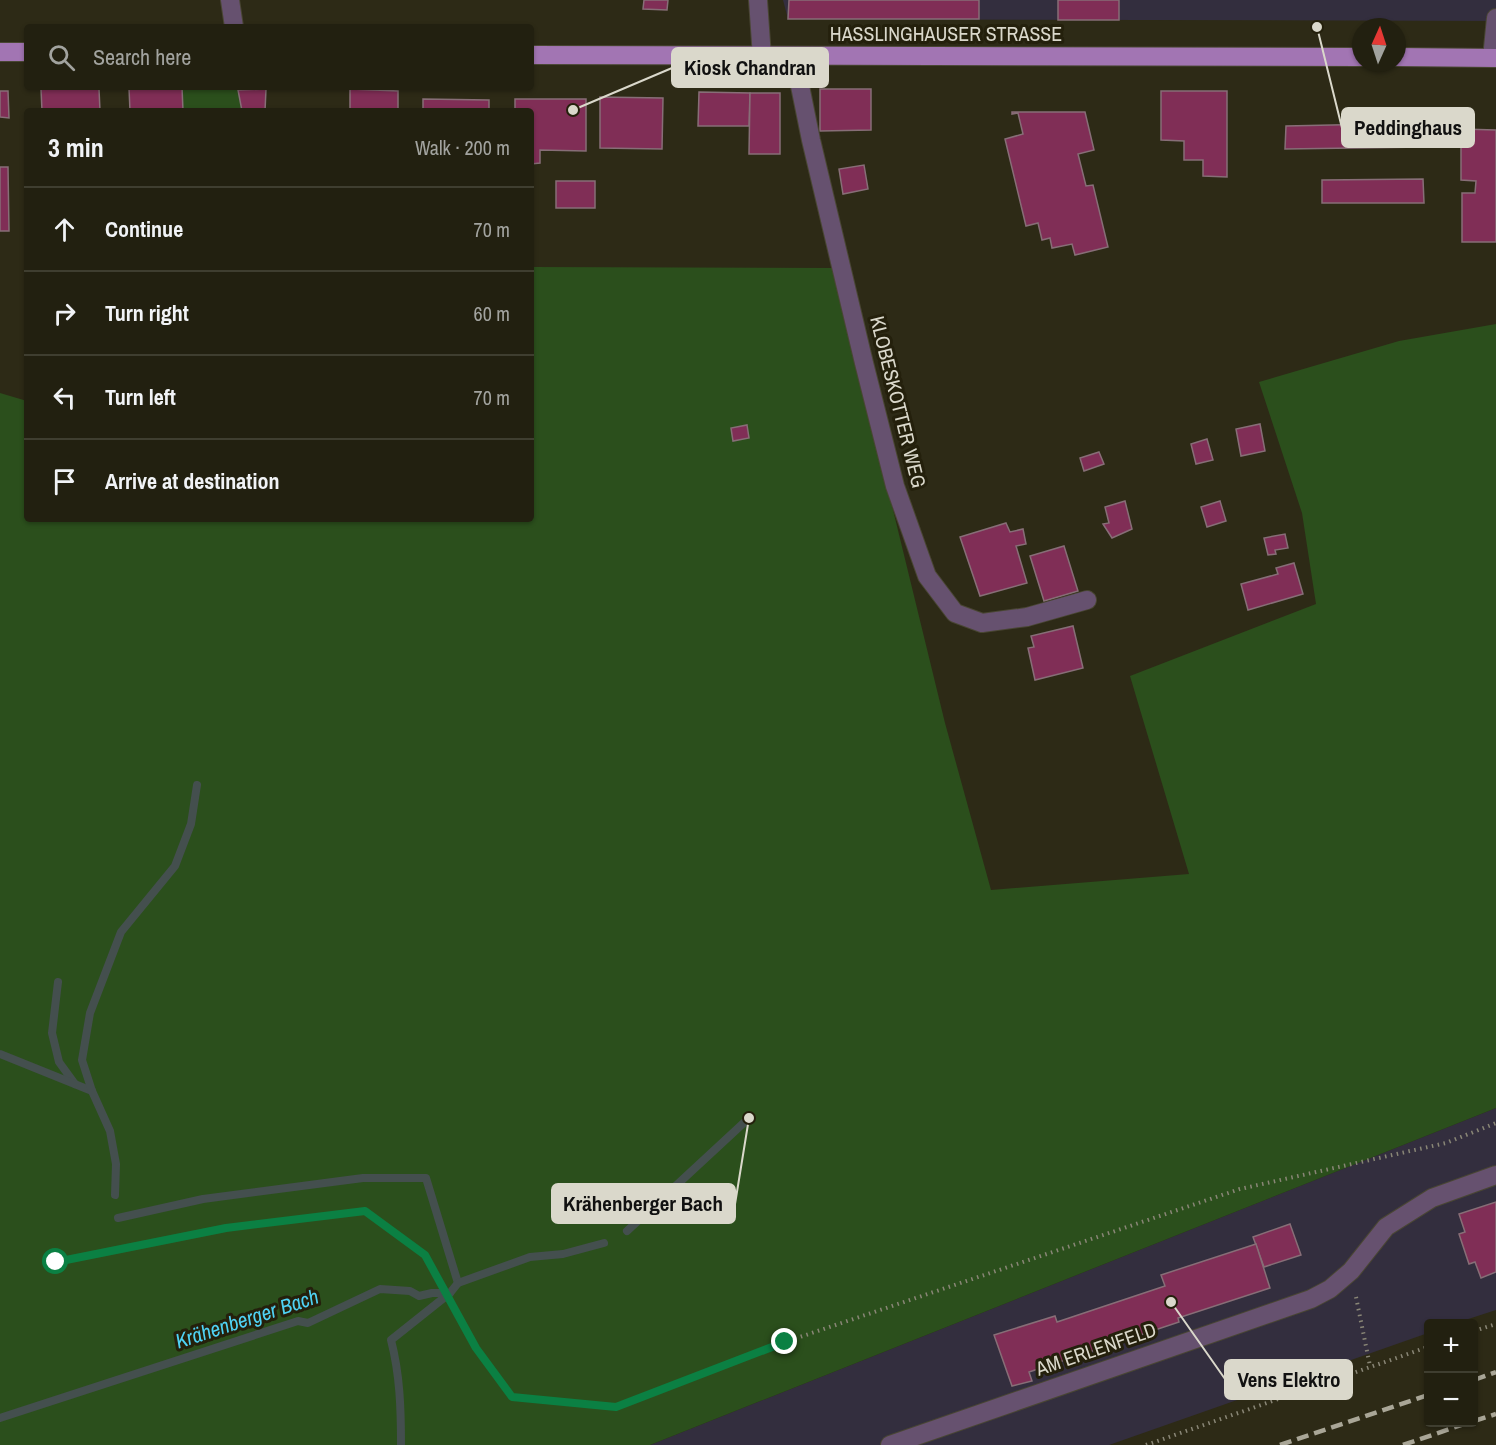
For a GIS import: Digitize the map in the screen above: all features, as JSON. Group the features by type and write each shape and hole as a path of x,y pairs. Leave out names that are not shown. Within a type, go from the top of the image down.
{"main road":[{"path":"0,52 24,52"},
{"name":"HASSLINGHAUSER STRASSE","path":"534,56 1352,57"},
{"path":"1406,57 1494,58"}],"street":[{"path":"230,0 234,24"},
{"path":"758,0 762,57"},
{"path":"1494,58 1496,18"},
{"name":"KLOBESKOTTER WEG","path":"799,57 799,81 811,140 864,363 895,486 927,576 955,613 982,623 1027,617 1087,600"},
{"name":"AM ERLENFELD","path":"890,1445 1311,1299 1330,1289 1351,1271 1386,1227 1432,1198 1496,1175"}],"path":[{"path":"56,1262 226,1228 365,1211 425,1255 476,1348 512,1397 616,1407 785,1342 1240,1189 1446,1143 1496,1123"},
{"path":"1351,1271 1370,1366"},
{"path":"1478,1329 1496,1324"},
{"path":"1146,1445 1424,1348"}],"shaded area":[{"path":"783,0 1496,0 1496,21 1406,21 1406,18 1352,18 1352,21 788,19"},
{"path":"1496,1108 1496,1310 1468,1319 1424,1319 1424,1334 1109,1445 650,1445"}],"green space":[{"path":"182,90 238,90 241,108 183,108"},
{"path":"534,267 834,268 945,723 991,890 1189,874 1130,676 1316,604 1302,513 1259,382 1399,341 1496,324 1496,1108 650,1445 0,1445 0,393 24,400 24,522 534,522"}],"building":[{"path":"644,0 668,0 667,10 643,9"},
{"path":"789,0 979,0 979,19 788,19"},
{"path":"1058,0 1119,0 1119,20 1058,20"},
{"path":"820,89 871,89 871,130 820,131"},
{"path":"41,90 99,90 100,108 42,108"},
{"path":"129,90 182,90 183,108 130,108"},
{"path":"238,90 266,90 265,108 241,108"},
{"path":"350,90 398,91 398,108 350,108"},
{"path":"0,91 8,91 9,118 0,117"},
{"path":"1161,91 1227,91 1227,177 1203,176 1203,160 1184,160 1184,141 1161,140"},
{"path":"699,92 750,93 749,126 698,126"},
{"path":"750,93 780,93 780,154 749,154"},
{"path":"600,97 663,98 662,149 600,148"},
{"path":"423,99 489,100 489,108 423,108"},
{"path":"515,99 586,99 586,151 540,150 540,163 534,164 534,108 515,108"},
{"path":"1012,112 1085,112 1094,150 1078,154 1086,186 1093,185 1108,247 1075,255 1072,244 1052,248 1050,238 1042,240 1038,223 1026,226 1005,139 1023,134 1018,113 1012,114"},
{"path":"1424,123 1424,147 1285,149 1286,126"},
{"path":"1461,129 1496,130 1496,242 1462,242 1462,193 1475,193 1476,181 1461,180"},
{"path":"864,165 868,189 843,194 839,169"},
{"path":"0,167 8,167 9,231 0,231"},
{"path":"1423,179 1424,203 1322,203 1322,180"},
{"path":"556,181 595,181 595,208 556,208"},
{"path":"1260,424 1265,451 1241,456 1236,429"},
{"path":"747,425 749,438 733,441 731,428"},
{"path":"1207,439 1213,460 1196,464 1191,444"},
{"path":"1099,452 1104,464 1084,471 1080,458"},
{"path":"1125,501 1132,529 1112,538 1103,524 1109,523 1105,507"},
{"path":"1220,501 1226,521 1207,527 1201,507"},
{"path":"1006,523 1010,532 1023,529 1026,544 1016,546 1027,583 980,596 960,537"},
{"path":"1285,534 1288,548 1275,550 1276,554 1268,555 1264,538"},
{"path":"1064,546 1078,591 1044,601 1030,556"},
{"path":"1294,563 1303,594 1248,610 1241,584 1278,574 1276,568"},
{"path":"1073,626 1083,668 1035,680 1028,648 1034,647 1031,636"},
{"path":"1496,1202 1496,1272 1481,1278 1475,1262 1469,1264 1459,1234 1465,1232 1459,1214"},
{"path":"1290,1224 1301,1255 1264,1267 1253,1237"},
{"path":"1256,1244 1270,1288 1178,1318 1179,1322 1029,1372 1032,1381 1012,1386 994,1335 1055,1316 1057,1322 1165,1286 1161,1275"}],"waterway":[{"path":"115,1195 116,1164 110,1131 92,1091 82,1060 90,1013 121,932 175,866 191,824 197,785"},
{"path":"58,982 52,1033 59,1062 75,1084"},
{"path":"0,1054 92,1091"},
{"name":"Krähenberger Bach","path":"627,1231 749,1118"},
{"path":"118,1218 203,1199 363,1178 426,1178 458,1283"},
{"name":"Krähenberger Bach","path":"0,1418 298,1321 308,1323 380,1289 410,1291 419,1296 450,1293 458,1283 530,1257 563,1254 604,1243"},
{"path":"401,1445 399,1392 391,1340 450,1293"}],"railway":[{"path":"1478,1379 1496,1372"},
{"path":"1280,1445 1424,1396"},
{"path":"1478,1420 1496,1414"},
{"path":"1403,1445 1455,1427"}],"place":[{"name":"Peddinghaus","path":"1317,27"},
{"name":"Kiosk Chandran","path":"573,110"},
{"name":"Krähenberger Bach","path":"749,1118"},
{"name":"Vens Elektro","path":"1171,1302"}],"route":[{"path":"56,1262 226,1228 365,1211 425,1255 476,1348 512,1397 616,1407 785,1342"}]}
